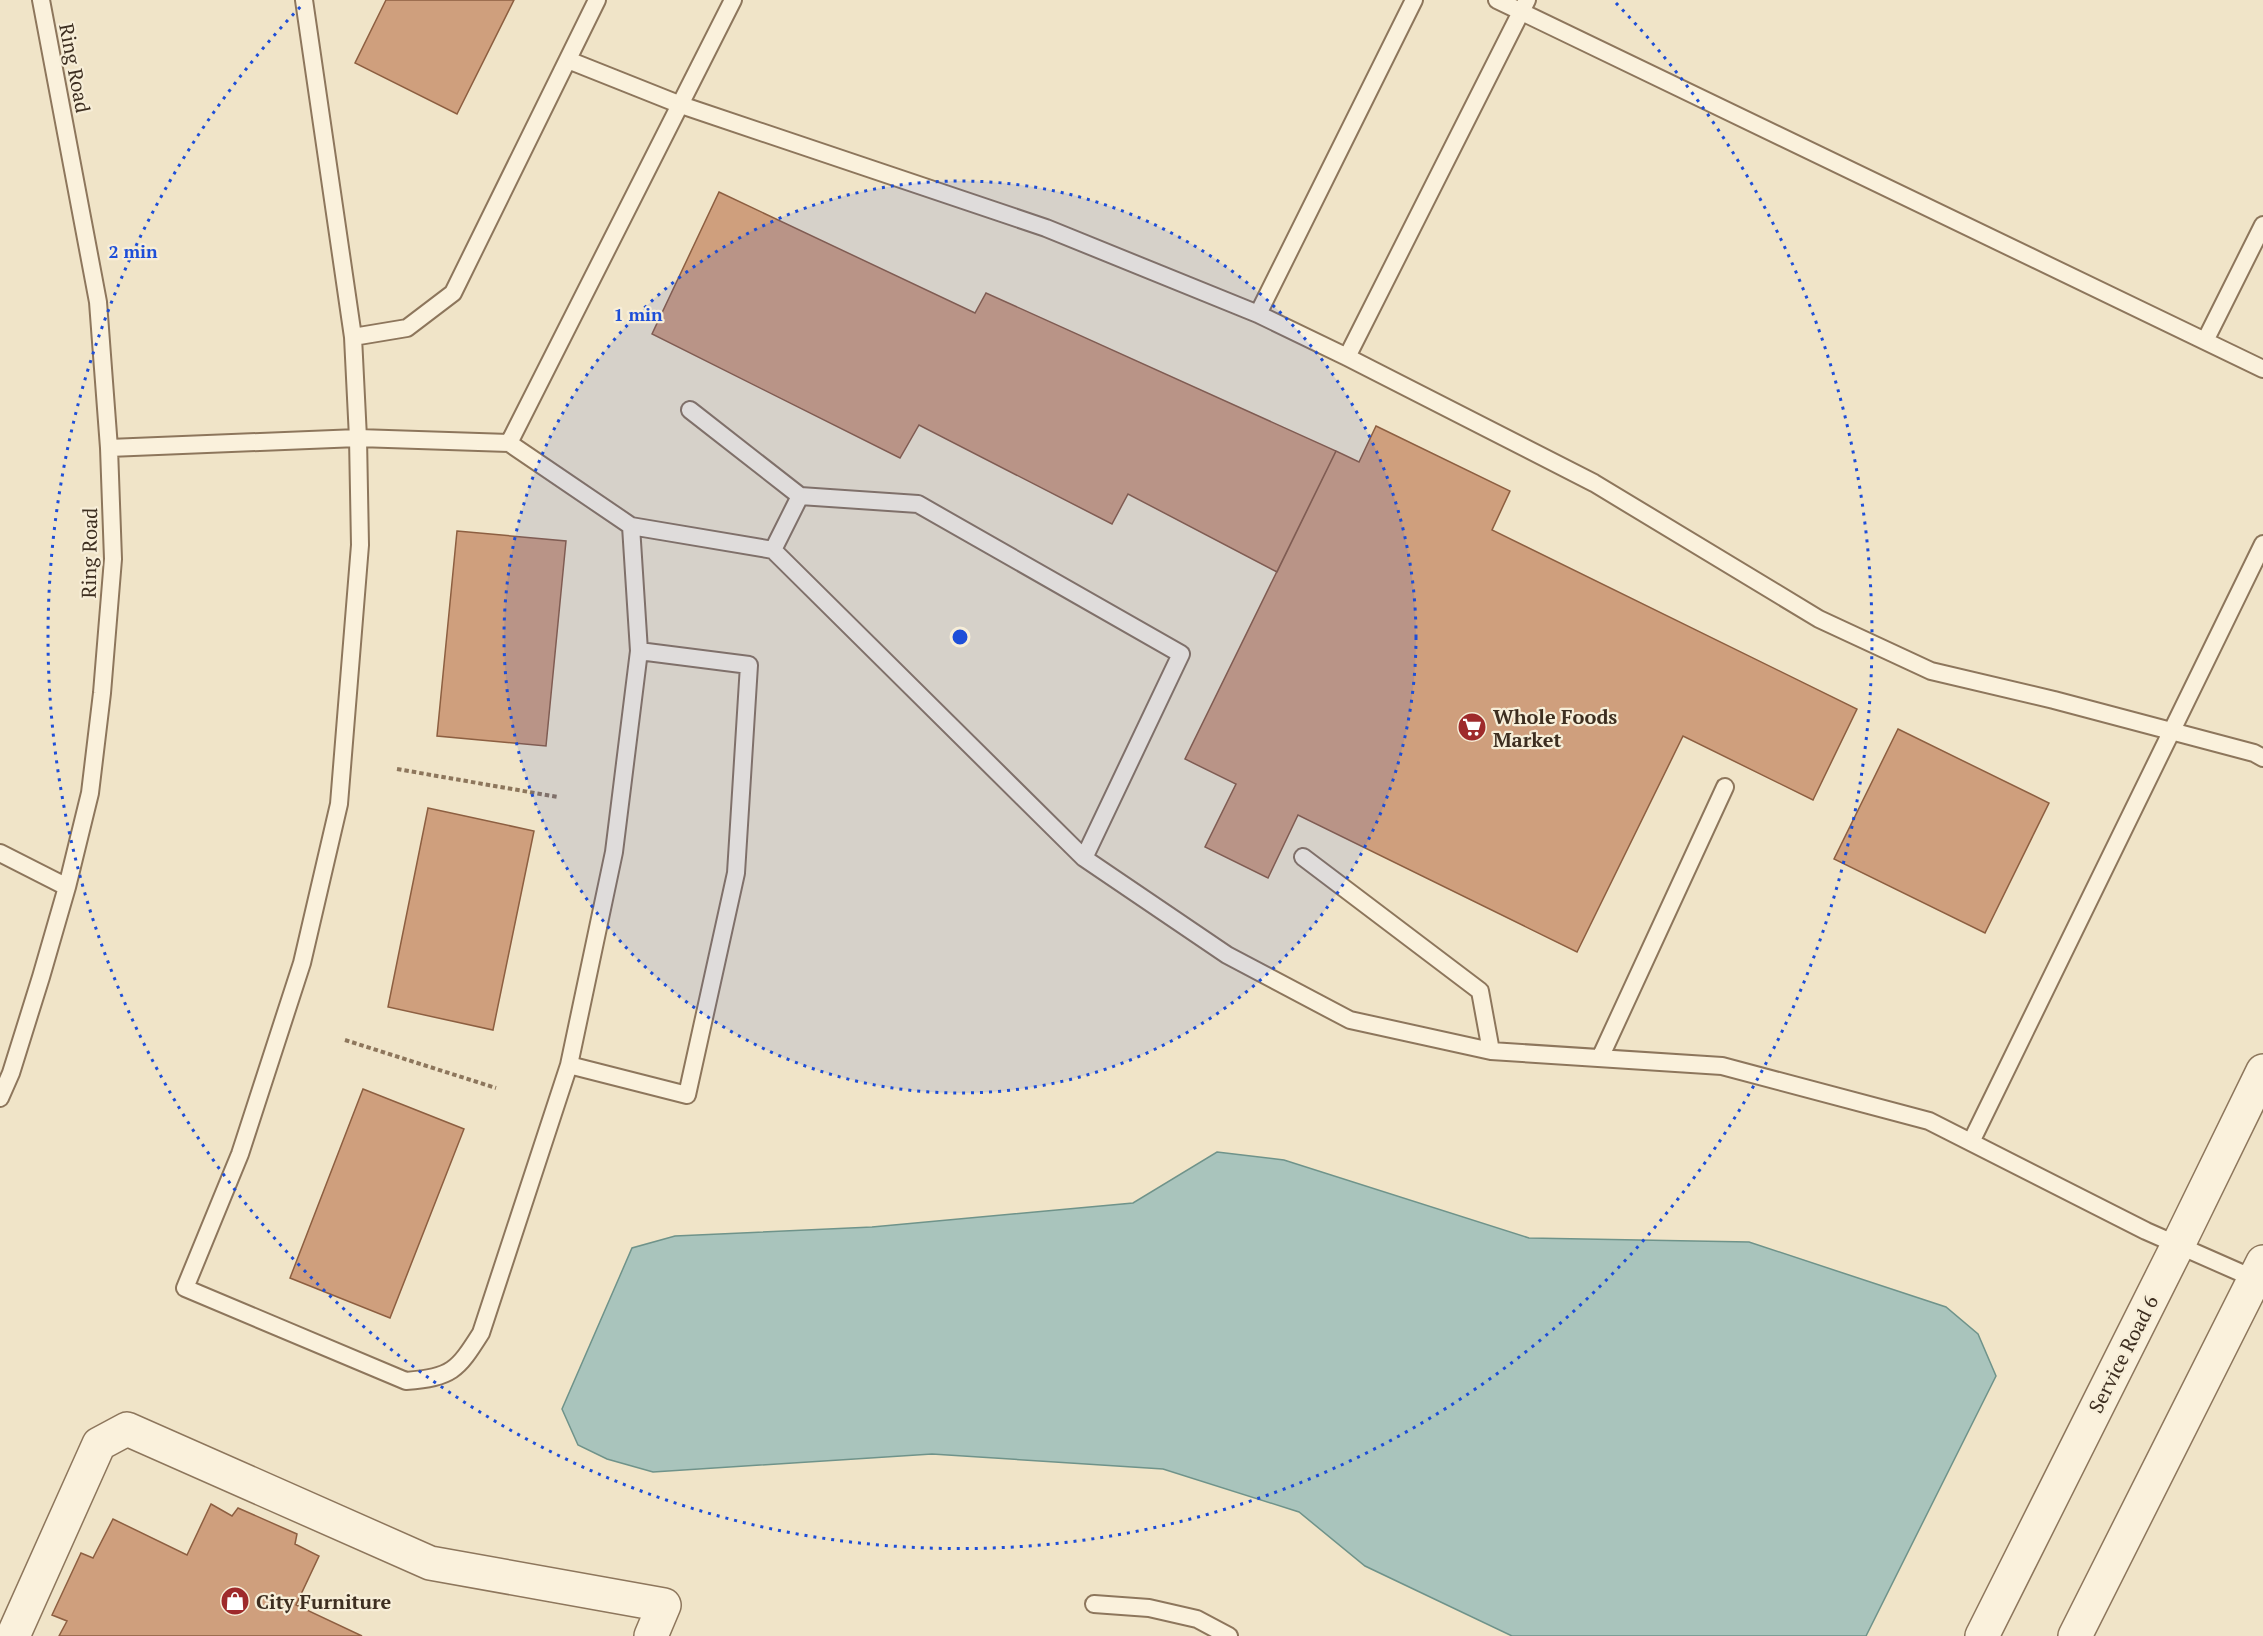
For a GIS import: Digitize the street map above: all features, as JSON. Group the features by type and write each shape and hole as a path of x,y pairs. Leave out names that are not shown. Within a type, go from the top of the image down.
{"street":[{"name":"Service Road 6","path":"1982,1636 2263,1071"},
{"path":"2075,1636 2260,1274"},
{"path":"13,1636 99,1444 127,1429 430,1563 664,1605 651,1636"}],"lane":[{"name":"Ring Road","path":"0,1098 11,1073 67,887 90,793 102,693 113,559 109,448 98,302 41,0"},
{"path":"304,0 353,338 358,438 360,545 339,804 302,963 240,1154 185,1288 406,1381 437,1378 462,1363 481,1333 569,1065 614,852 639,651 631,526"},
{"path":"353,338 407,328 453,293 597,0"},
{"path":"509,442 733,0"},
{"path":"1258,314 1414,0"},
{"path":"1497,0 1524,6 2263,369"},
{"path":"1347,357 1524,6"},
{"path":"568,60 681,105 1046,228 1258,314 1594,483 1819,620 1931,671 2170,730 2254,753 2263,758"},
{"path":"2205,341 2263,225"},
{"path":"690,410 800,496 918,504 1181,654 1084,858"},
{"path":"109,448 358,438 509,442 631,526 773,549 1084,858 1227,955 1350,1020 1491,1051 1722,1066 1929,1121 2146,1231 2178,1245 2260,1274"},
{"path":"773,549 800,496"},
{"path":"1971,1142 2170,730 2263,544"},
{"path":"569,1065 687,1095 736,873 749,665 639,651"},
{"path":"1600,1058 1725,787"},
{"path":"0,853 67,887"},
{"path":"1303,858 1480,992 1491,1051"},
{"path":"1094,1604 1149,1608 1168,1612 1197,1619 1230,1636"}],"path":[{"path":"397,769 558,797"},
{"path":"345,1040 496,1088"}],"water":[{"path":"1217,1152 1284,1160 1529,1238 1749,1242 1946,1307 1978,1334 1996,1376 1866,1636 1512,1636 1365,1566 1299,1512 1163,1469 932,1454 653,1472 607,1459 578,1445 562,1409 632,1248 675,1236 872,1227 1133,1203"}],"building":[{"path":"386,0 514,0 457,114 355,63"},
{"path":"719,192 975,313 986,293 1336,451 1277,572 1128,494 1112,524 919,425 900,458 652,334"},
{"path":"1376,426 1510,491 1492,530 1857,709 1813,800 1683,736 1577,952 1298,815 1268,878 1205,847 1236,784 1185,759 1336,451 1359,462"},
{"path":"457,531 566,541 546,746 437,736"},
{"path":"1898,729 2049,803 1985,933 1834,859"},
{"path":"428,808 534,831 493,1030 388,1007"},
{"path":"363,1089 464,1129 390,1318 290,1278"},
{"path":"211,1504 232,1516 238,1508 297,1534 295,1544 319,1556 296,1605 362,1636 59,1636 67,1621 52,1615 81,1553 93,1558 113,1519 187,1555"}],"place":[{"name":"Whole Foods Market","path":"1472,727"},
{"name":"City Furniture","path":"235,1601"}]}
